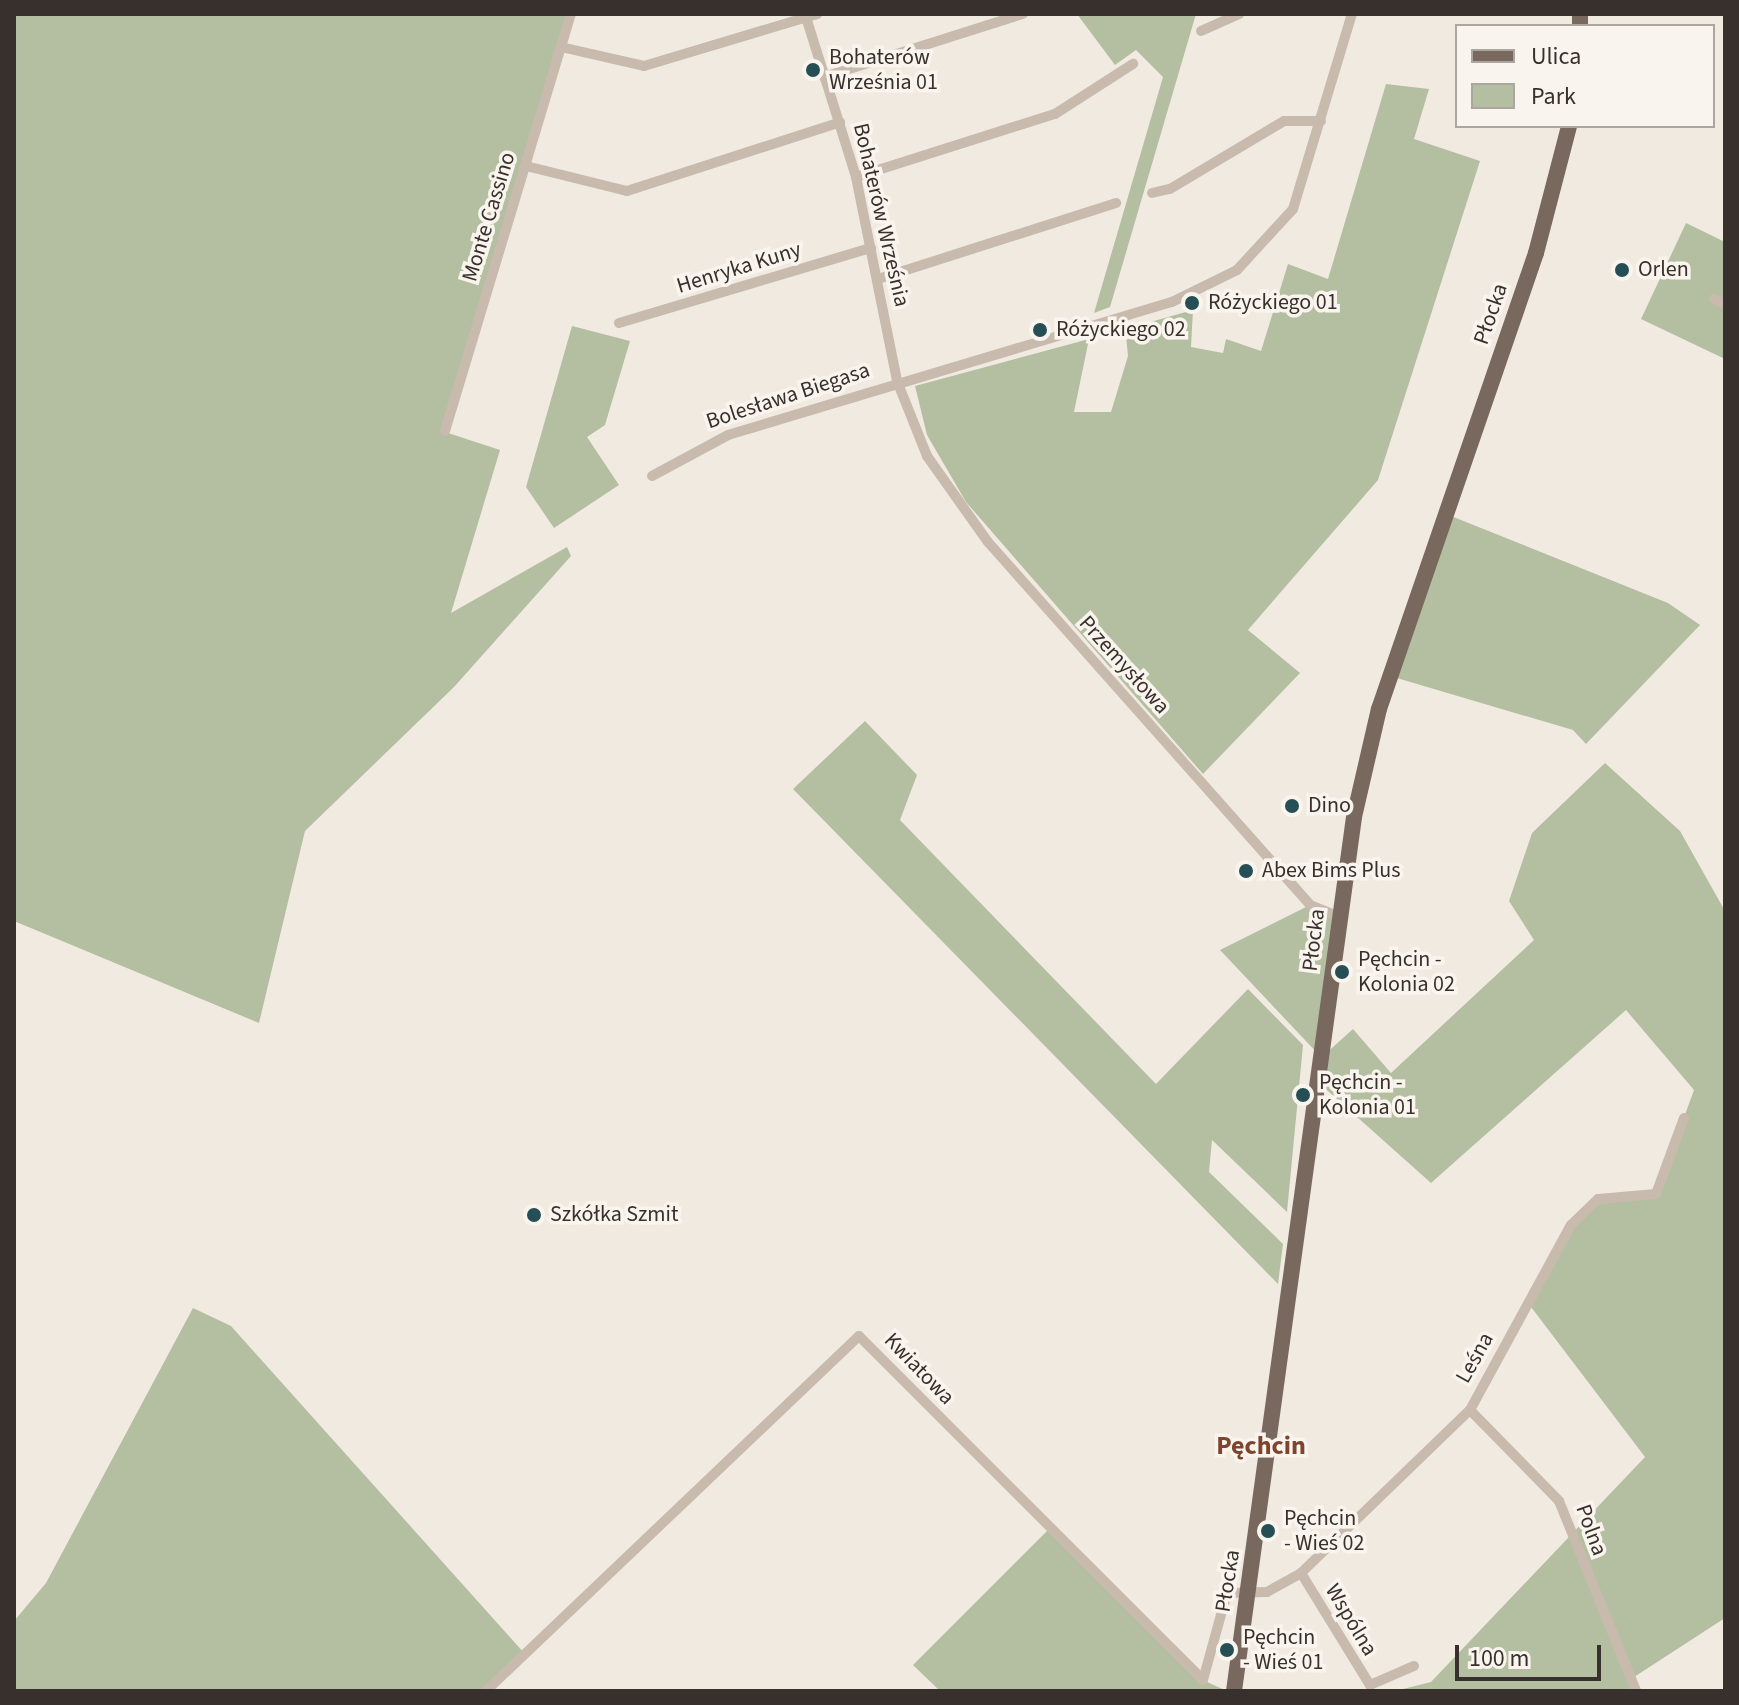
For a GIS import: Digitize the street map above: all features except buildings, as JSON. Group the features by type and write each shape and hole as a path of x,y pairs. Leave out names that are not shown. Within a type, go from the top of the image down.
{"main road":[{"name":"Płocka","path":"1234,1691 1339,917 1379,709 1536,253 1568,128"}],"street":[{"name":"Monte Cassino","path":"445,431 571,14"},
{"path":"824,77 1023,14"},
{"path":"1201,31 1239,14"},
{"name":"Bolesława Biegasa","path":"652,476 728,435 1210,287 1279,232 1321,121 1352,14"},
{"path":"561,47 644,66 810,15"},
{"name":"Bohaterów Września","path":"810,15 824,77 856,177 906,414"},
{"path":"856,177 1055,114 1133,64"},
{"path":"1152,193 1170,189 1284,121 1321,121"},
{"path":"526,166 627,191 840,122"},
{"path":"878,279 1116,203"},
{"name":"Henryka Kuny","path":"619,323 871,248"},
{"path":"1714,299 1725,304"},
{"name":"Przemysłowa","path":"906,414 988,542 1310,905 1339,917"},
{"name":"Leśna","path":"1248,1592 1267,1592 1301,1573 1470,1410 1571,1225 1598,1199 1656,1194 1684,1118"},
{"name":"Kwiatowa","path":"486,1691 859,1336 1196,1677 1208,1677 1227,1593 1248,1592"},
{"name":"Polna","path":"1470,1410 1559,1501 1636,1691"},
{"name":"Wspólna","path":"1301,1573 1370,1685 1414,1666"}],"green space":[{"path":"14,14 571,14 445,432 500,450 451,613 567,547 571,556 454,687 305,831 259,1023 14,921"},
{"path":"1077,14 1196,14 1110,307 1094,313 1163,77 1136,50 1115,65"},
{"path":"1386,84 1429,89 1414,139 1480,161 1378,480 1248,630 1300,673 1203,774 966,502 927,435 915,386 1089,339 1074,412 1111,412 1128,356 1126,336 1118,331 1193,310 1191,347 1223,353 1226,339 1261,351 1288,264 1328,279"},
{"path":"1686,223 1725,242 1725,359 1641,319"},
{"path":"572,326 630,341 605,425 587,437 619,485 554,528 526,487"},
{"path":"1446,514 1668,603 1700,625 1586,744 1573,730 1390,676"},
{"path":"865,721 917,775 900,820 1156,1084 1248,989 1303,1045 1287,1212 1212,1140 1209,1172 1283,1244 1278,1284 793,789"},
{"path":"1605,763 1680,831 1725,911 1725,1618 1631,1679 1636,1691 1395,1691 1431,1682 1645,1457 1528,1303 1571,1225 1598,1199 1656,1194 1694,1090 1626,1010 1431,1183 1319,1083 1321,1057 1220,950 1310,905 1339,917 1323,1056 1353,1029 1391,1073 1534,940 1509,901 1532,833"},
{"path":"193,1308 231,1326 525,1654 491,1691 14,1691 14,1621 46,1583"},
{"path":"1048,1530 1196,1677 1227,1691 940,1691 913,1665"}],"place":[{"name":"Bohaterów Września 01","path":"813,70"},
{"name":"Orlen","path":"1622,270"},
{"name":"Różyckiego 01","path":"1192,303"},
{"name":"Różyckiego 02","path":"1040,330"},
{"name":"Dino","path":"1292,806"},
{"name":"Abex Bims Plus","path":"1246,871"},
{"name":"Pęchcin - Kolonia 02","path":"1342,972"},
{"name":"Pęchcin - Kolonia 01","path":"1303,1095"},
{"name":"Szkółka Szmit","path":"534,1215"},
{"name":"Pęchcin - Wieś 02","path":"1268,1531"},
{"name":"Pęchcin - Wieś 01","path":"1227,1650"}],"district":[{"name":"Pęchcin","path":"1261,1446"}]}
